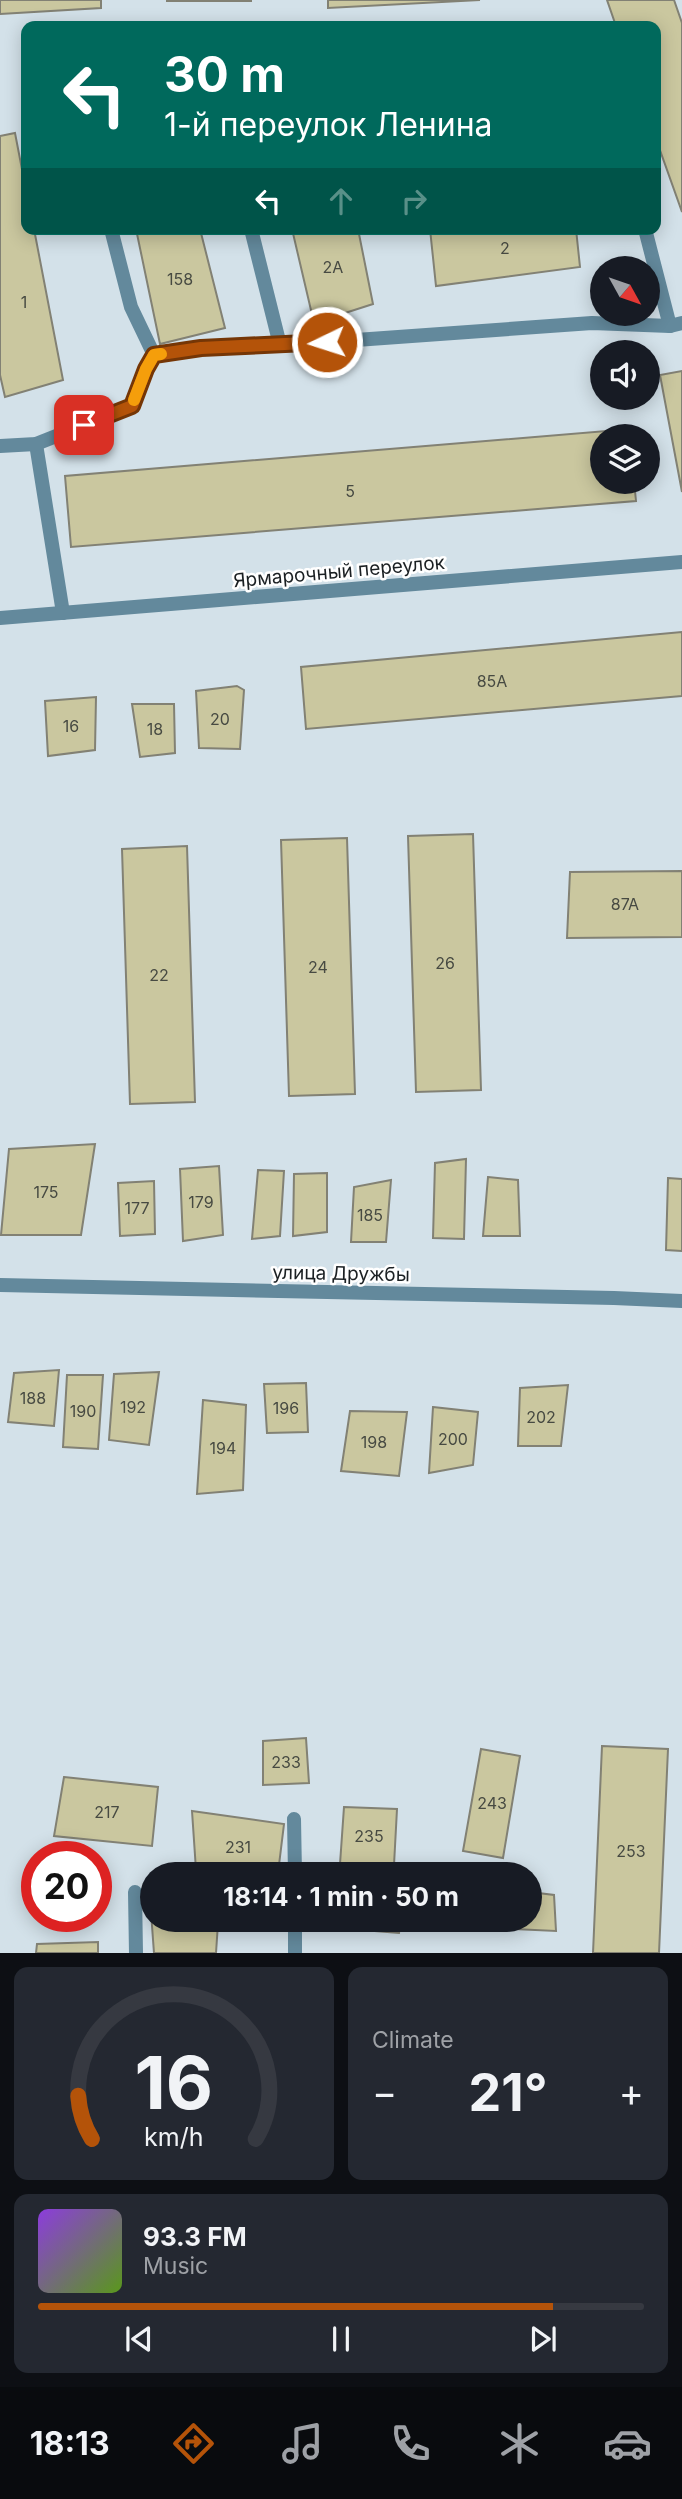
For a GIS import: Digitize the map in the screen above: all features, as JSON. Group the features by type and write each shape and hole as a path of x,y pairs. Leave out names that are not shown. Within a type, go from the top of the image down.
{"street":[{"path":"113,235 131,307 154,355"},
{"path":"252,235 280,345"},
{"path":"154,355 201,348 592,323 676,324 647,235"},
{"path":"0,446 36,444 132,406 154,355"},
{"path":"36,444 63,613"},
{"name":"Ярмарочный переулок","path":"0,618 682,562"},
{"name":"улица Дружбы","path":"0,1285 682,1301"},
{"path":"294,1819 295,1862"},
{"path":"135,1892 136,1953"},
{"path":"295,1932 295,1953"}],"building":[{"path":"0,0 101,0 101,8 0,14"},
{"path":"251,0 251,1 167,1"},
{"path":"328,0 480,0 328,8"},
{"path":"607,0 674,0 682,23 682,212 661,153 661,21 614,21"},
{"path":"15,133 21,164 21,235 35,235 63,380 5,397 0,375 0,136"},
{"path":"137,235 202,235 225,328 160,344"},
{"path":"293,235 359,235 373,304 314,323"},
{"path":"431,235 577,235 580,267 436,286"},
{"path":"682,371 682,492 660,375"},
{"path":"590,432 590,494 635,494 636,501 71,547 65,476"},
{"path":"682,632 682,696 306,729 301,667"},
{"path":"237,686 244,690 240,749 199,748 196,691"},
{"path":"96,697 95,750 48,756 45,701"},
{"path":"132,704 174,704 175,753 140,757"},
{"path":"473,834 481,1090 416,1092 408,836"},
{"path":"347,838 355,1094 289,1096 281,840"},
{"path":"187,846 195,1102 130,1104 122,849"},
{"path":"682,871 682,937 567,938 570,872"},
{"path":"95,1144 81,1235 1,1235 9,1149"},
{"path":"466,1159 464,1239 433,1238 435,1163"},
{"path":"219,1166 223,1235 183,1241 180,1169"},
{"path":"258,1170 284,1171 280,1236 252,1239"},
{"path":"327,1173 327,1232 293,1236 294,1174"},
{"path":"488,1177 518,1180 520,1236 483,1236"},
{"path":"668,1178 682,1179 682,1251 666,1250"},
{"path":"391,1180 386,1242 351,1242 354,1187"},
{"path":"154,1181 155,1234 120,1236 118,1183"},
{"path":"59,1370 54,1426 8,1422 14,1373"},
{"path":"159,1372 149,1445 109,1440 114,1374"},
{"path":"67,1375 103,1375 98,1449 63,1447"},
{"path":"306,1383 308,1432 267,1433 264,1384"},
{"path":"568,1385 561,1446 518,1446 520,1388"},
{"path":"203,1400 246,1405 243,1490 197,1494"},
{"path":"433,1407 478,1412 473,1465 429,1473"},
{"path":"350,1411 407,1412 399,1476 341,1471"},
{"path":"306,1738 309,1783 263,1785 263,1741"},
{"path":"602,1746 668,1749 659,1953 593,1953"},
{"path":"481,1749 520,1756 503,1858 463,1851"},
{"path":"64,1777 158,1787 152,1846 54,1836"},
{"path":"344,1807 397,1809 394,1862 340,1862"},
{"path":"192,1811 284,1824 279,1862 195,1862"},
{"path":"542,1894 554,1895 556,1931 542,1930"},
{"path":"152,1932 217,1932 216,1953 154,1953"},
{"path":"98,1942 98,1953 36,1953 37,1944"}],"slow traffic":[{"path":"134,400 154,355 161,354"}],"route":[{"path":"84,425 132,406 154,355 201,348 327,342"}]}
